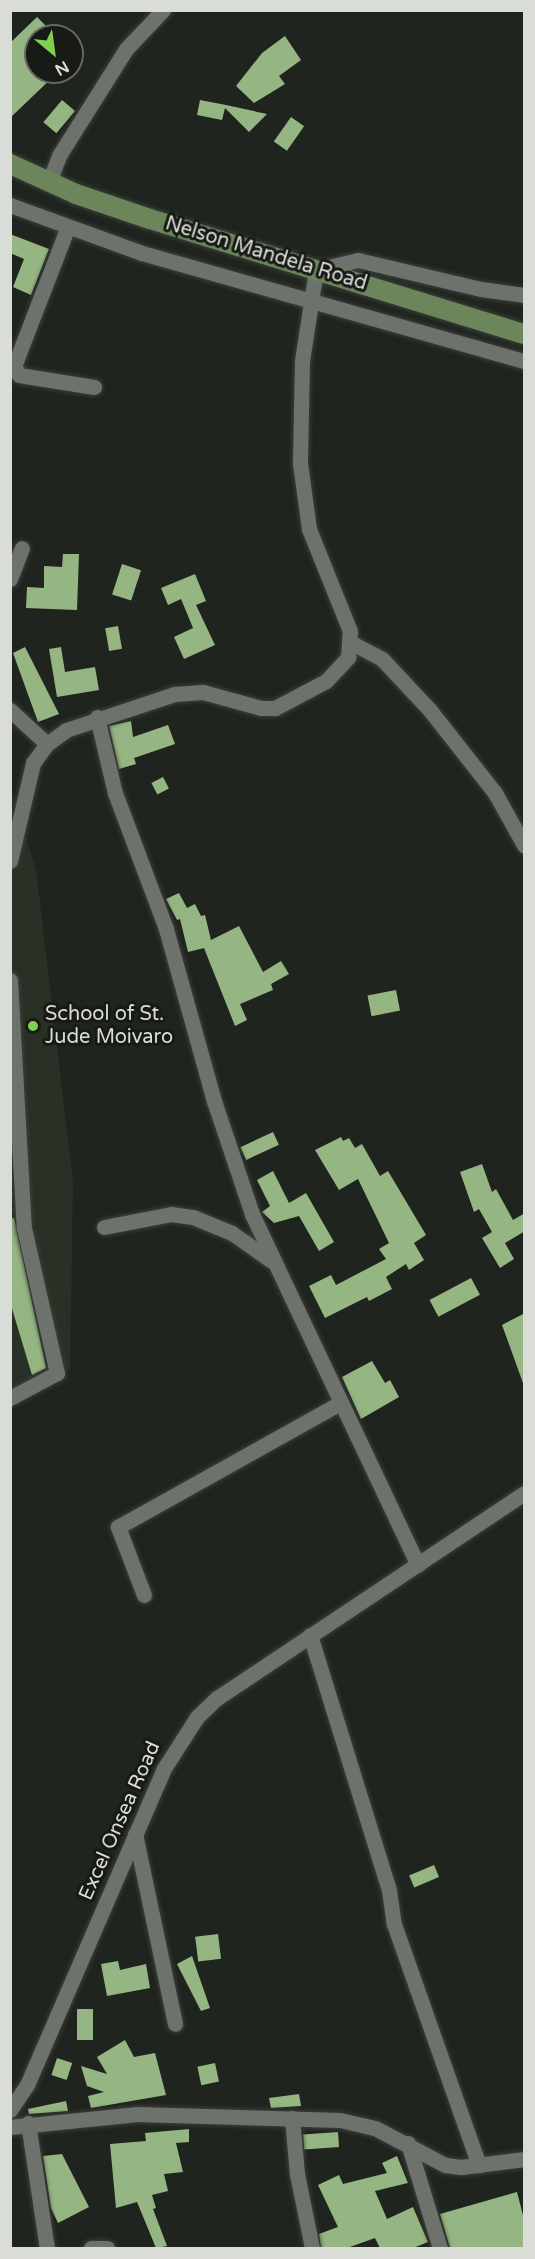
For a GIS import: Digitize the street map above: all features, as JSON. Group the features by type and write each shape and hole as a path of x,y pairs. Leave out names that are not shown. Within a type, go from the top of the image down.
{"main road":[{"name":"Nelson Mandela Road","path":"10,164 49,182 150,219 525,334"}],"street":[{"path":"49,182 60,154 126,49 163,10"},
{"path":"10,205 67,229 525,361"},
{"path":"67,229 14,366 19,375 94,387"},
{"path":"525,295 481,289 358,260 316,270 302,360 300,463 309,529 352,643 382,659 429,709 495,794 525,845"},
{"path":"10,579 22,548"},
{"path":"10,861 29,773 47,744 66,730 97,717 174,694 203,692 261,708 274,708 340,669 352,643"},
{"path":"10,710 47,744"},
{"path":"97,717 115,793 166,929 226,1140 272,1262 418,1565"},
{"path":"10,980 24,1228 57,1373 10,1398"},
{"path":"104,1227 171,1214 193,1217 232,1233 272,1262"},
{"path":"144,1595 118,1527 340,1403"},
{"name":"Excel Onsea Road","path":"10,2110 27,2085 163,1770 197,1717 217,1698 525,1492"},
{"path":"310,1635 389,1890 394,1924 480,2165"},
{"path":"135,1834 175,2024"},
{"path":"10,2127 28,2123 137,2114 292,2118 358,2124 408,2144 445,2165 480,2165 525,2159"},
{"path":"292,2118 297,2174 312,2248"},
{"path":"28,2123 47,2248"},
{"path":"408,2144 440,2248"},
{"path":"91,2248 107,2248"}],"shaded area":[{"name":"School of St. Jude Moivaro","path":"10,785 36,869 73,1182 70,1369 11,1388"}],"building":[{"path":"37,17 44,24 30,24"},
{"path":"24,30 24,84 45,84 10,118 10,43"},
{"path":"285,36 301,60 279,76 285,84 254,103 236,86 262,53"},
{"path":"62,100 75,111 56,133 43,122"},
{"path":"200,100 267,114 249,132 225,108 222,120 197,115"},
{"path":"291,117 304,126 287,151 274,142"},
{"path":"10,234 49,249 31,295 13,287 24,259 10,253"},
{"path":"63,554 79,554 77,610 26,608 27,587 44,588 44,566 62,567"},
{"path":"122,564 141,570 131,601 112,594"},
{"path":"195,574 206,601 196,605 215,645 184,659 174,637 193,628 181,599 168,605 161,588"},
{"path":"118,626 122,649 109,651 105,628"},
{"path":"25,647 59,714 38,722 13,653"},
{"path":"61,647 65,672 95,667 99,690 57,697 49,649"},
{"path":"131,721 133,737 168,725 175,744 134,758 136,764 119,769 109,726"},
{"path":"163,777 169,789 157,794 151,783"},
{"path":"179,893 187,908 195,904 201,916 205,915 211,940 239,926 263,972 281,961 289,974 271,984 273,990 240,1004 247,1020 235,1026 204,948 188,952 180,919 177,920 166,899"},
{"path":"396,990 400,1011 372,1016 368,996"},
{"path":"273,1132 279,1145 246,1160 240,1147"},
{"path":"341,1137 343,1141 349,1138 355,1148 362,1144 380,1176 388,1171 426,1235 414,1243 424,1260 409,1270 406,1264 386,1277 392,1289 369,1301 367,1297 325,1318 309,1286 331,1275 336,1285 386,1259 379,1249 389,1243 358,1179 339,1190 315,1150"},
{"path":"482,1164 492,1192 496,1189 513,1220 525,1213 525,1231 505,1243 514,1259 500,1268 482,1238 492,1232 479,1209 474,1212 460,1172"},
{"path":"273,1171 289,1203 306,1193 334,1242 319,1251 299,1216 274,1223 262,1212 270,1206 257,1180"},
{"path":"14,1218 46,1368 32,1375 10,1302 10,1219"},
{"path":"471,1278 480,1295 438,1317 430,1300"},
{"path":"525,1313 525,1382 523,1383 502,1325"},
{"path":"372,1361 385,1383 390,1380 399,1397 361,1419 342,1377"},
{"path":"434,1865 439,1877 414,1888 409,1876"},
{"path":"218,1934 221,1959 198,1962 195,1937"},
{"path":"192,1956 210,2008 201,2011 177,1964"},
{"path":"118,1961 120,1970 146,1964 150,1988 107,1996 101,1964"},
{"path":"77,2009 93,2009 93,2040 77,2040"},
{"path":"125,2040 134,2057 155,2053 166,2095 91,2108 88,2096 104,2092 87,2086 81,2066 107,2074 97,2057"},
{"path":"57,2058 72,2063 67,2080 51,2075"},
{"path":"215,2063 219,2082 201,2085 197,2067"},
{"path":"299,2094 301,2106 271,2108 269,2098"},
{"path":"66,2101 68,2111 29,2114 28,2109"},
{"path":"189,2129 189,2142 176,2143 183,2172 164,2174 168,2191 152,2195 156,2208 153,2209 167,2246 156,2248 137,2202 116,2208 110,2144 146,2141 145,2133"},
{"path":"338,2132 339,2147 304,2149 303,2134"},
{"path":"62,2154 89,2207 58,2223 51,2208 43,2156"},
{"path":"397,2156 408,2183 375,2191 387,2219 413,2207 428,2242 413,2248 380,2248 375,2238 347,2248 321,2248 319,2234 338,2227 318,2185 339,2175 343,2184 387,2173 382,2163"},
{"path":"517,2192 525,2223 525,2248 450,2248 440,2214"}],"place":[{"name":"School of St. Jude Moivaro","path":"33,1026"}]}
